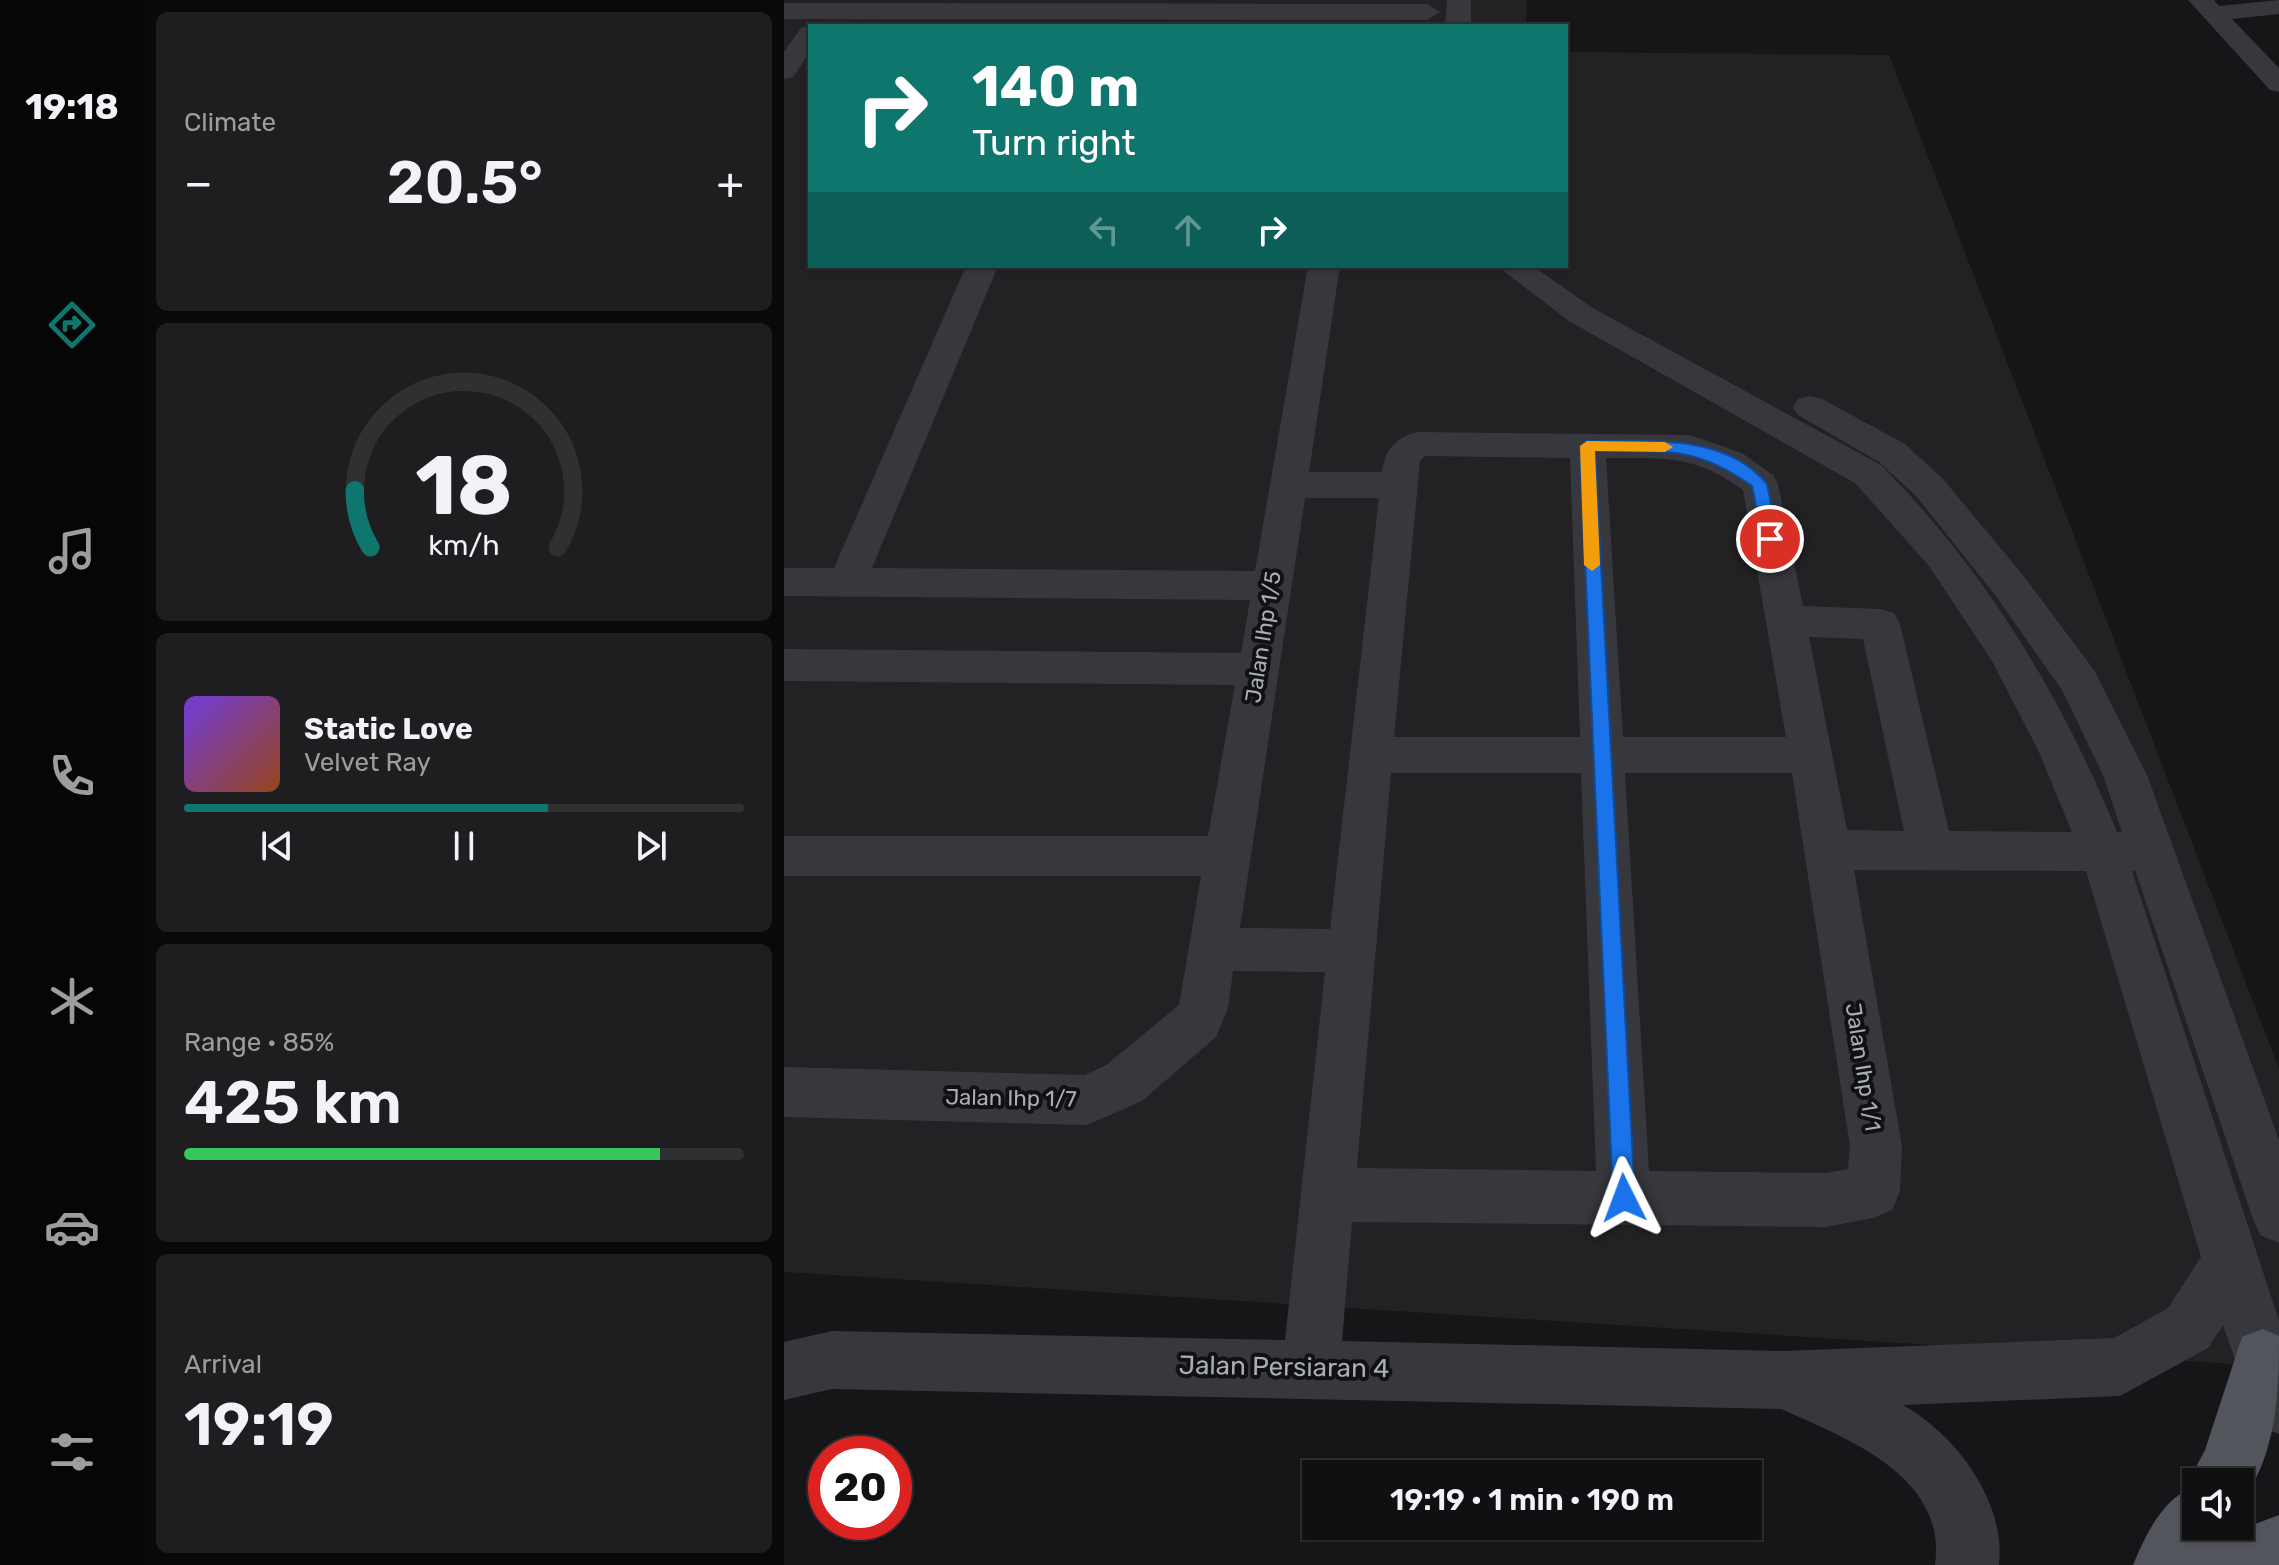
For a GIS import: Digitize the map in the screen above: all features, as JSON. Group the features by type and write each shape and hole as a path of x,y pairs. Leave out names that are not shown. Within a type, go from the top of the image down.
{"main road":[{"path":"2229,1468 2271,1381"},
{"path":"2165,1565 2182,1539"},
{"path":"2229,1565 2279,1546"}],"street":[{"path":"1458,24 1459,0"},
{"path":"2206,7 2279,7"},
{"path":"2206,7 2279,84"},
{"path":"784,11 820,19 1087,19 1427,13"},
{"path":"784,71 808,36"},
{"path":"847,582 981,268"},
{"name":"Jalan Ihp 1/5","path":"1203,1008 1324,268"},
{"path":"1516,268 1580,314 1868,474 1894,498 2005,646 2037,708 2101,851 2230,1263 2271,1381"},
{"path":"1564,268 1611,302 1892,453 1930,488 2009,585 2079,681 2125,775 2279,1216"},
{"path":"1311,1367 1402,456 1417,444 1587,446 1624,1198"},
{"name":"Jalan Ihp 1/1","path":"1327,1195 1825,1200 1873,1191 1876,1146 1828,850 1760,484 1729,462 1690,447 1587,446"},
{"path":"1288,485 1399,485"},
{"path":"784,582 1272,586"},
{"path":"1785,621 1880,624 1931,850"},
{"path":"784,665 1258,669"},
{"path":"1372,755 1810,755"},
{"path":"1828,850 2150,852"},
{"path":"784,856 1228,856"},
{"path":"1213,949 1352,951"},
{"name":"Jalan Ihp 1/7","path":"784,1092 1087,1100 1124,1083 1198,1020 1203,1008"},
{"name":"Jalan Persiaran 4","path":"784,1371 832,1360 1311,1367 1784,1380 2120,1367 2188,1328 2230,1263"},
{"path":"1784,1380 1877,1423 1924,1452 1957,1498 1969,1555 1967,1565"}],"shaded area":[{"path":"784,0 1527,0 1526,24 808,24 808,268 1568,268 1568,52 1889,55 2279,1069 2279,1367 784,1272"}],"slow traffic":[{"path":"1592,565 1587,446 1665,447"}],"route":[{"path":"1624,1198 1587,446 1690,447 1729,462 1760,484 1770,539"}]}
